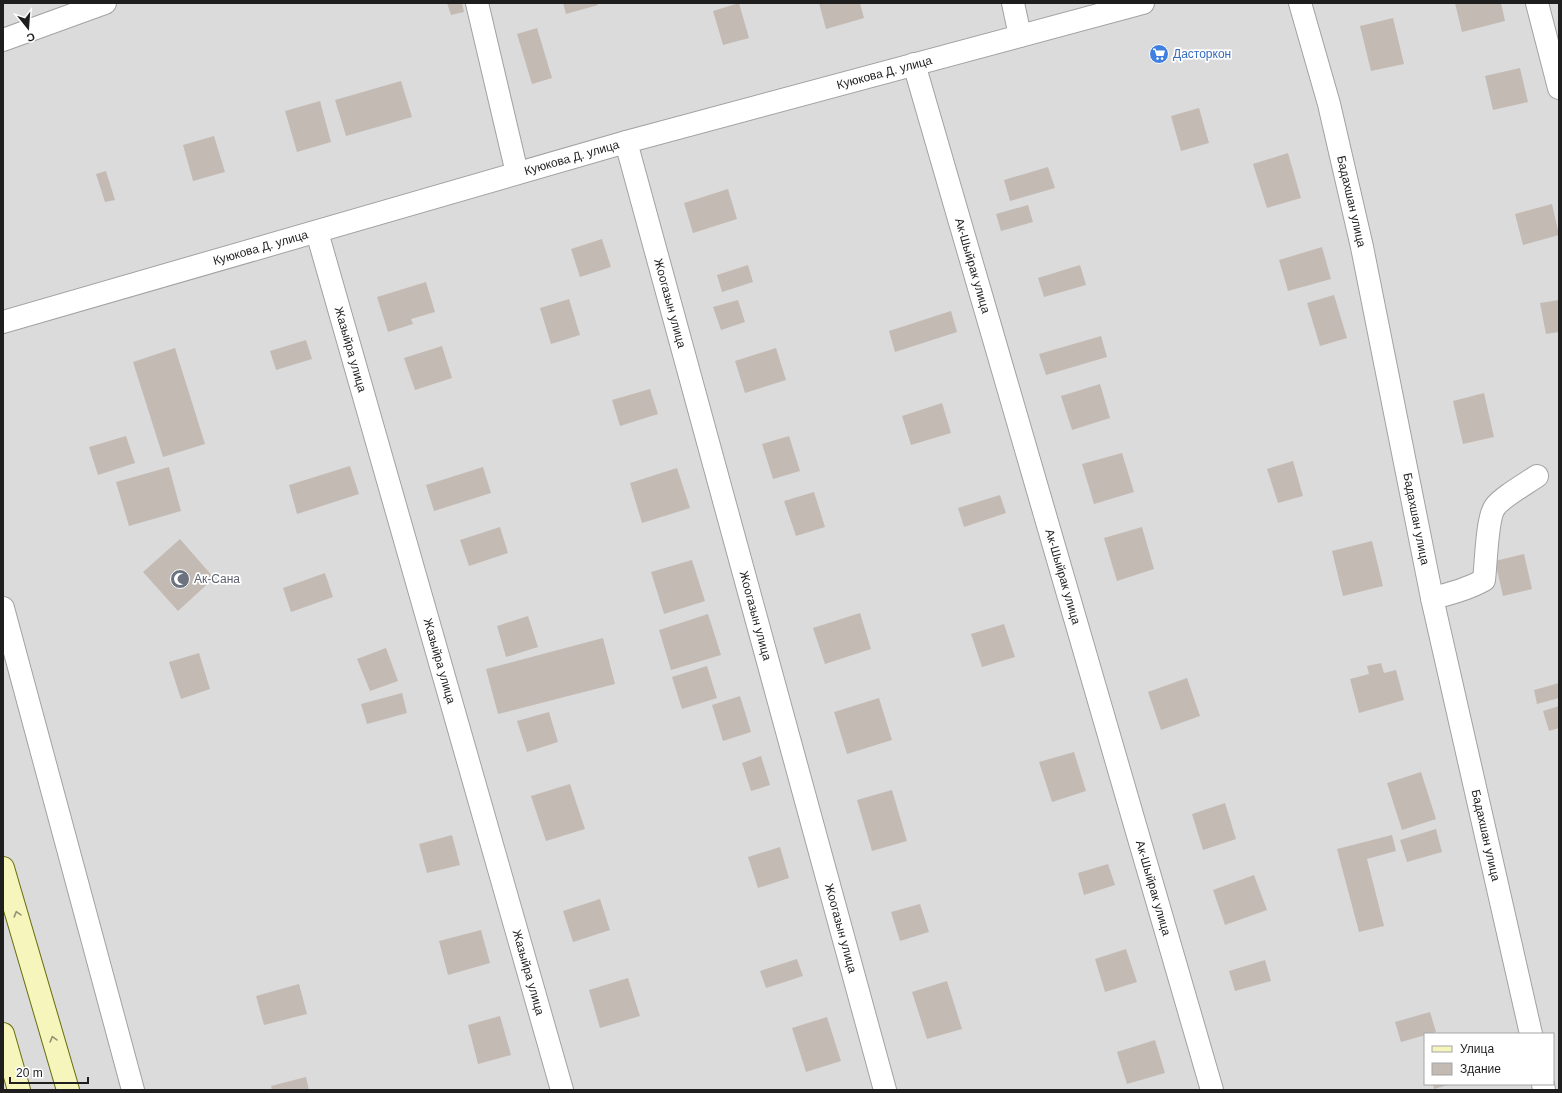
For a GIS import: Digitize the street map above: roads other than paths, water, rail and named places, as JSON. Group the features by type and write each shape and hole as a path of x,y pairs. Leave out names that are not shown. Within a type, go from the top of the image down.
{"main road":[{"path":"3,868 68,1090"},
{"path":"3,1034 19,1090"}],"street":[{"path":"3,40 105,3"},
{"path":"477,3 517,173"},
{"path":"1012,3 1020,36"},
{"name":"Куюкова Д. улица","path":"3,322 626,142 1143,3"},
{"name":"Бадахшан улица","path":"1300,3 1329,104 1441,596 1532,1033"},
{"path":"1537,3 1559,88"},
{"name":"Ак-Шыйрак улица","path":"914,64 1212,1090"},
{"name":"Жоогазын улица","path":"626,142 885,1090"},
{"name":"Жазыйра улица","path":"317,232 562,1090"},
{"path":"1441,596 1474,586 1484,580 1489,520 1495,507 1516,490 1537,476"},
{"path":"3,608 133,1090"}],"place":[{"name":"Дасторкон","path":"1159,54"},
{"name":"Ак-Сана","path":"180,579"}]}
